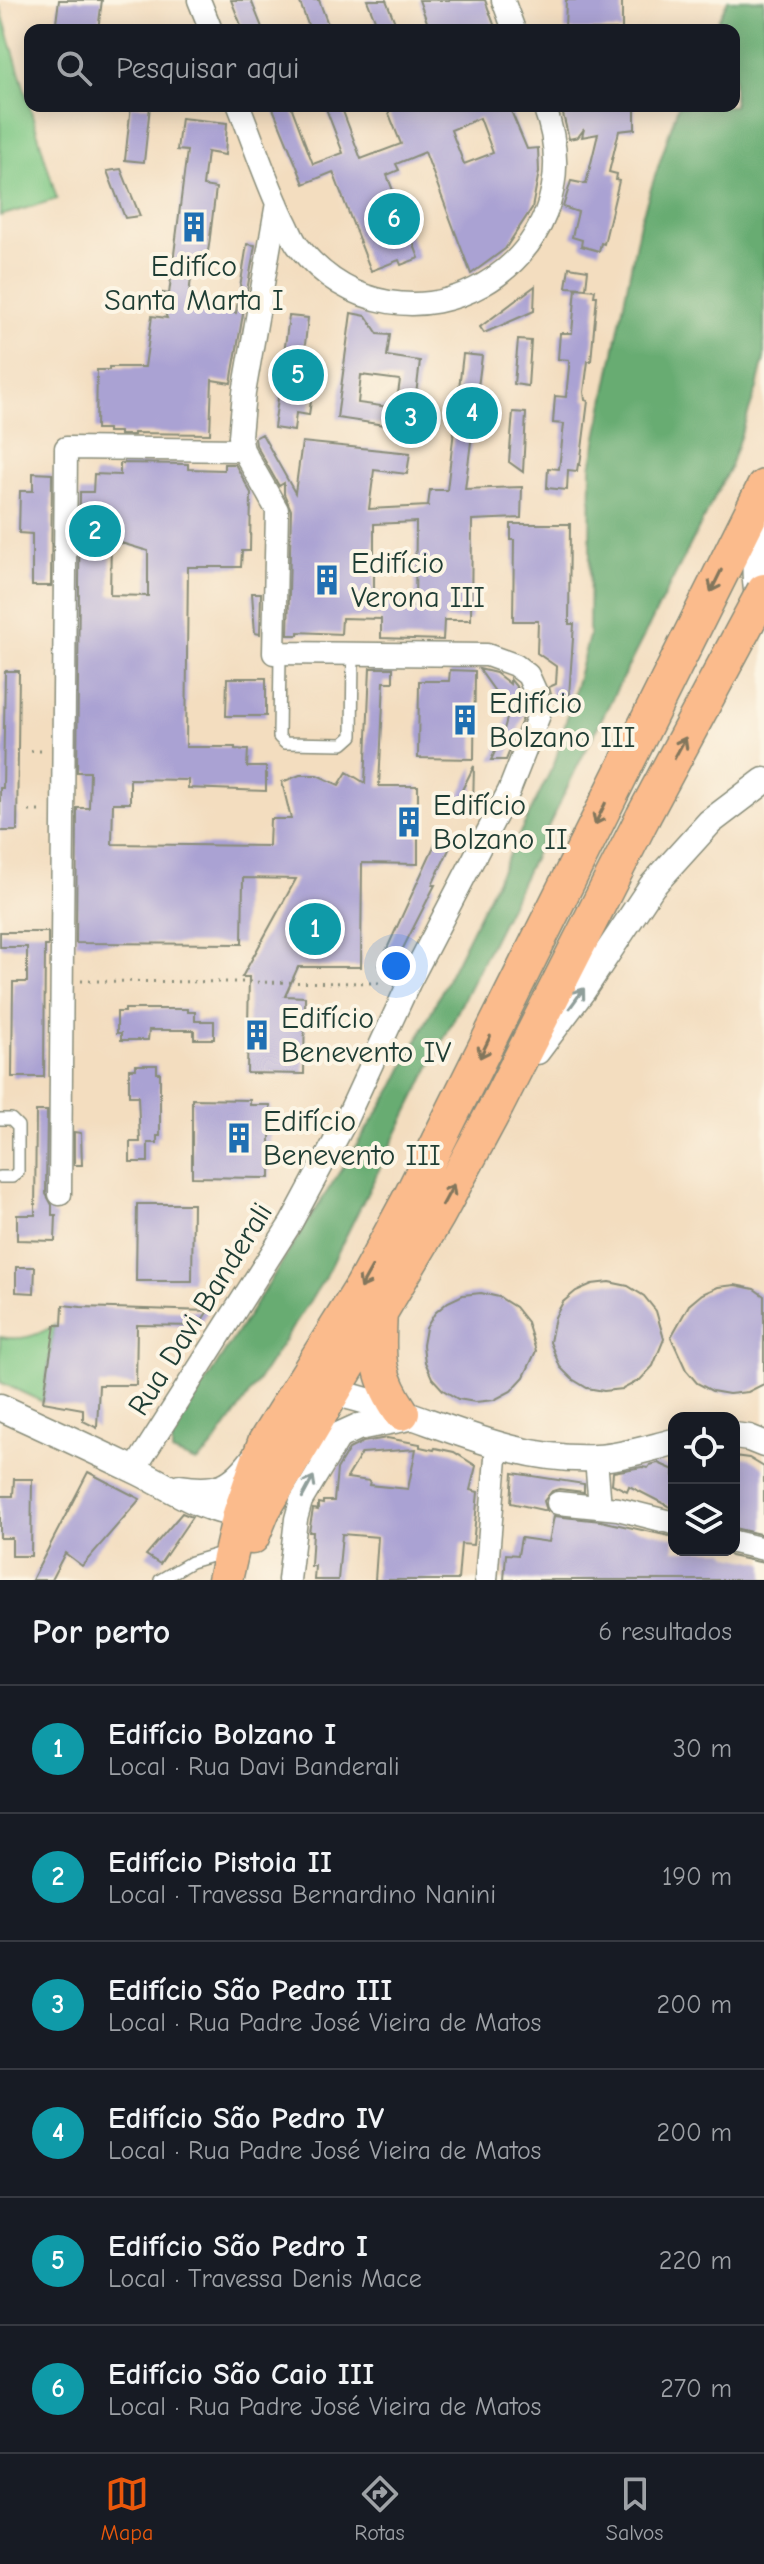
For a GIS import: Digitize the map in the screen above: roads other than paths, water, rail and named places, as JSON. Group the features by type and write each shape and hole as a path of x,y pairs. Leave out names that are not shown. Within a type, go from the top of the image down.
{"main road":[{"path":"229,1570 242,1562 265,1442 362,1287 411,1196 764,487"},
{"path":"251,1512 296,1455 438,1215 643,817 764,591"},
{"path":"380,1311 380,1369 384,1384 408,1415"},
{"path":"285,1409 303,1399 331,1392"}],"street":[{"path":"199,0 209,24"},
{"path":"503,0 512,24"},
{"path":"241,112 296,244 321,270 343,285 380,301 422,304 455,299 506,270 542,225 552,189 554,140 546,112"},
{"path":"277,203 244,393 240,436 243,450 277,510 277,653"},
{"path":"60,1194 66,448 243,450"},
{"path":"764,501 757,548 759,603 764,612"},
{"name":"Rua Davi Banderali","path":"146,1476 344,1124 409,983 509,791 539,715 537,695 528,675 515,665 487,655 277,653"},
{"path":"497,1105 582,991 652,886 710,822 764,781"},
{"path":"331,1392 368,1401 497,1446 550,1455 596,1459 668,1443"},
{"path":"0,1407 146,1476 185,1498 207,1507 251,1512"},
{"path":"296,1455 358,1427 408,1415"},
{"path":"289,1580 301,1501 342,1433"},
{"path":"740,1437 764,1444"},
{"path":"146,1476 202,1491 222,1489 237,1480 265,1442"},
{"path":"486,1580 497,1446"},
{"path":"596,1459 600,1507"},
{"path":"558,1503 618,1509 668,1522"},
{"path":"740,1543 764,1549"}],"lane":[{"path":"277,653 279,737 285,743 314,744 343,744 352,736 353,654"},
{"path":"0,1119 11,1119 18,1126 18,1172 12,1177 0,1177"},
{"path":"160,1580 191,1562 229,1570"}],"place":[{"name":"Edifício São Caio III","path":"394,219"},
{"name":"Edifíco Santa Marta I","path":"194,227"},
{"name":"Edifício São Pedro I","path":"298,375"},
{"name":"Edifício São Pedro IV","path":"472,413"},
{"name":"Edifício São Pedro III","path":"411,418"},
{"name":"Edifício Pistoia II","path":"95,531"},
{"name":"Edifício Verona III","path":"327,580"},
{"name":"Edifício Bolzano III","path":"465,720"},
{"name":"Edifício Bolzano II","path":"409,822"},
{"name":"Edifício Bolzano I","path":"315,929"},
{"name":"Edifício Benevento IV","path":"257,1035"},
{"name":"Edifício Benevento III","path":"239,1138"}]}
